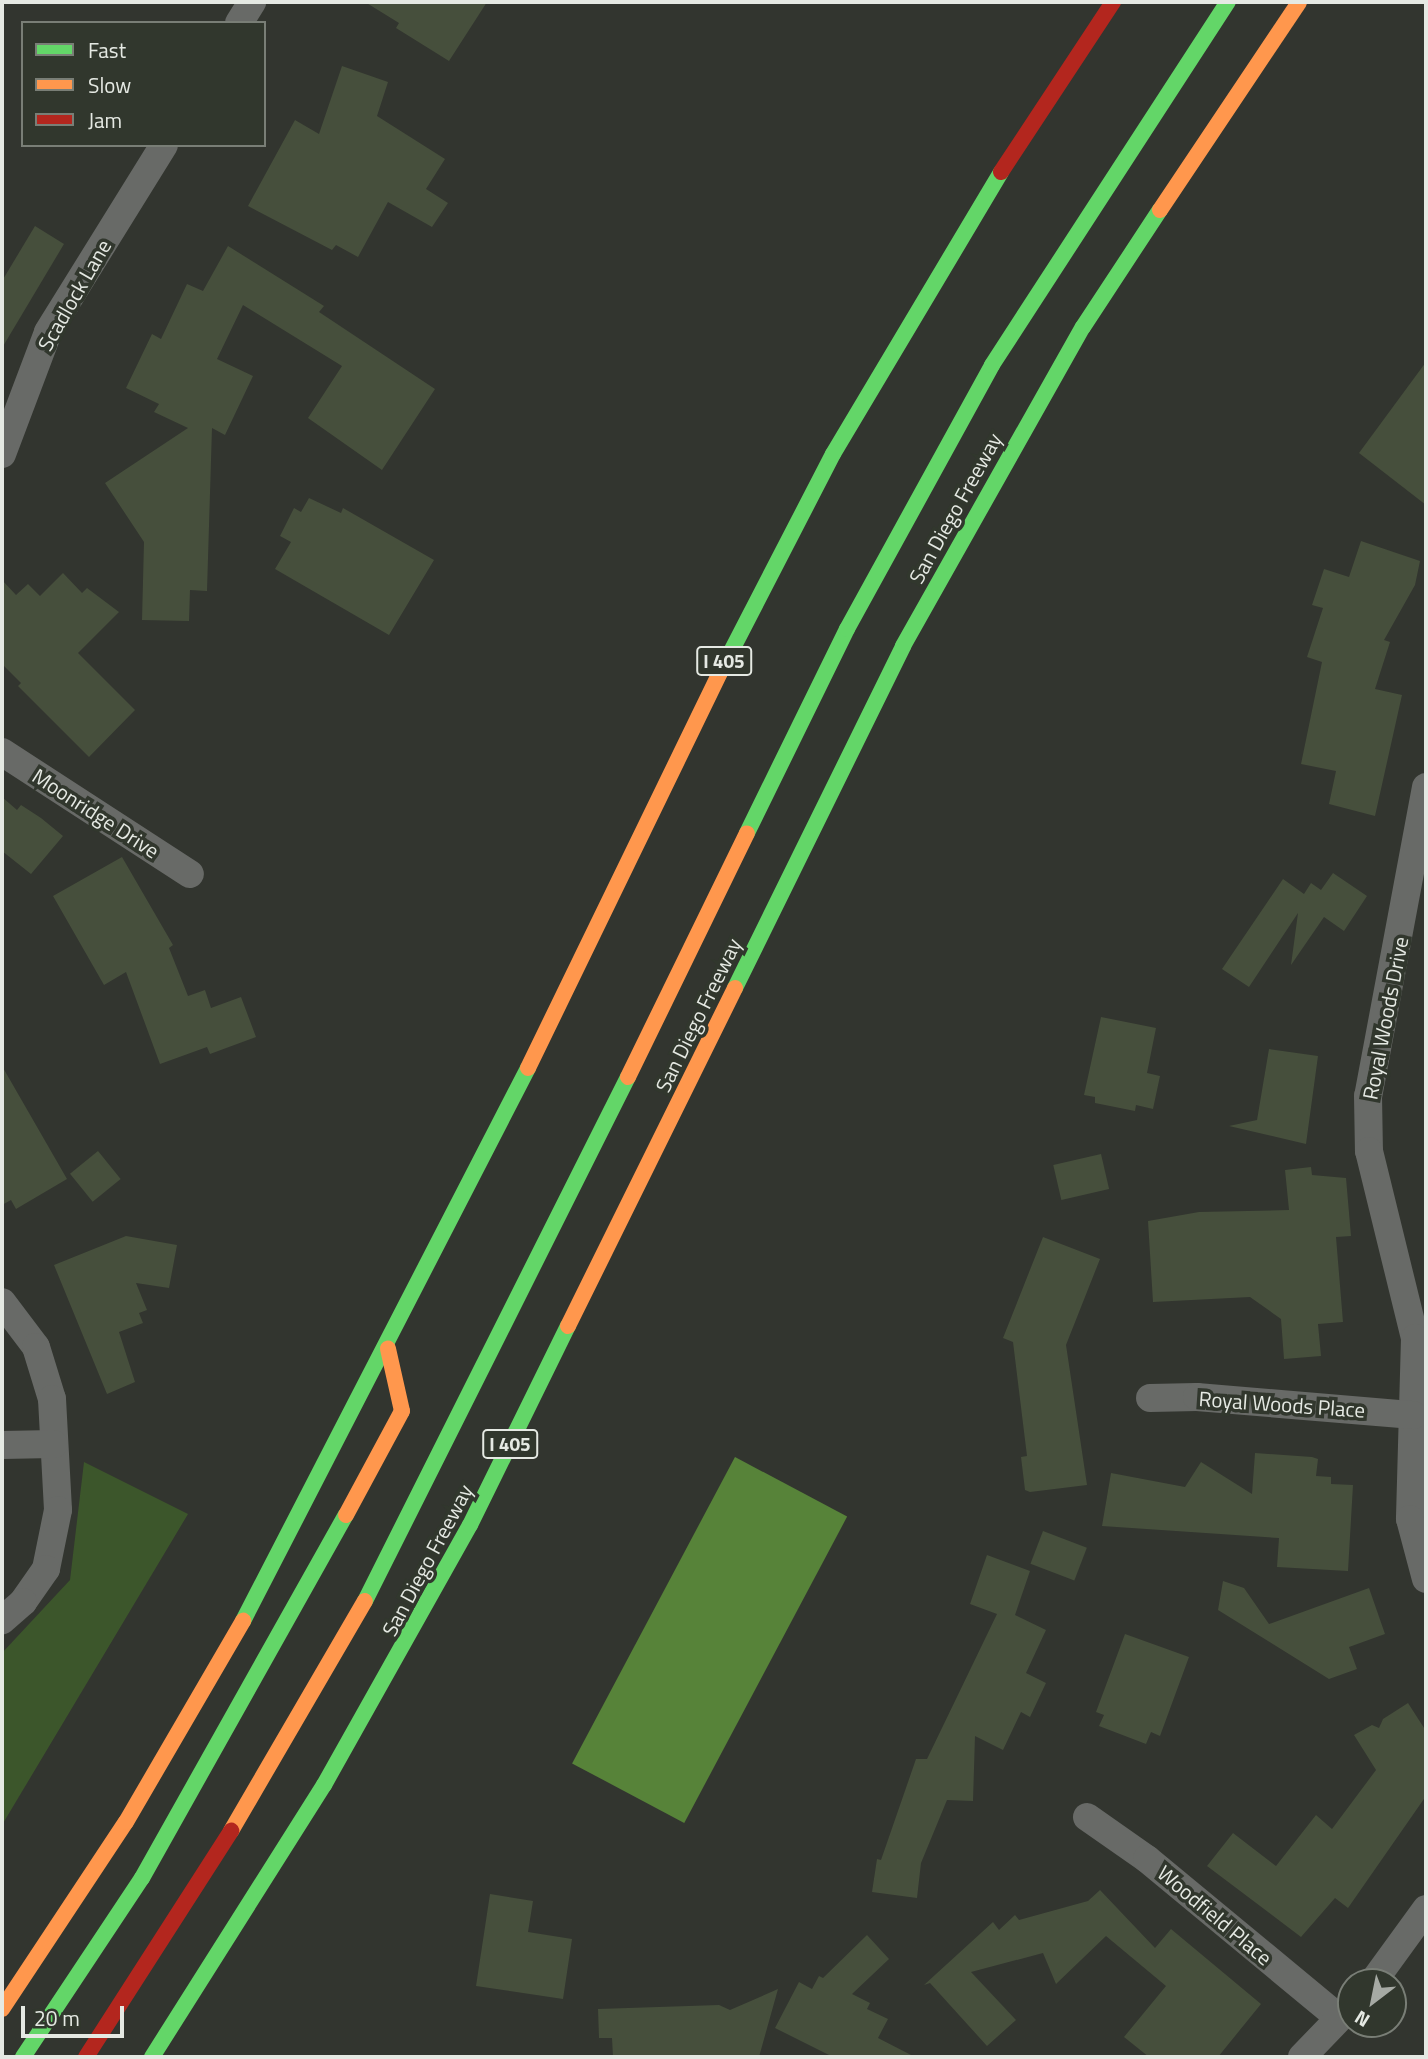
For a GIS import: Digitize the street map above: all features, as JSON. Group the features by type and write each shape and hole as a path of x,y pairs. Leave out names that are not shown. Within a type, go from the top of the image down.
{"highway":[{"name":"I 405","path":"2,2009 126,1822 206,1689 388,1349 766,576 967,223 1114,2"},
{"path":"86,2057 212,1863 363,1605 499,1339 841,641 985,377 1093,203 1228,2"},
{"name":"San Diego Freeway","path":"152,2057 324,1785 470,1525 903,646 1010,450 1083,327 1298,2"},
{"path":"23,2057 142,1878 402,1411 388,1349"}],"street":[{"path":"240,21 252,2"},
{"name":"Scadlock Lane","path":"2,454 48,332 163,147"},
{"name":"Moonridge Drive","path":"2,752 190,874"},
{"name":"Royal Woods Drive","path":"1426,787 1368,1096 1368,1150 1415,1338 1410,1519 1426,1579"},
{"path":"2,1302 36,1347 52,1399 58,1510 46,1569 23,1602 2,1620"},
{"name":"Royal Woods Place","path":"1150,1398 1197,1397 1413,1415"},
{"path":"2,1445 54,1444"},
{"name":"Woodfield Place","path":"1087,1817 1147,1859 1337,2006"},
{"path":"1383,1968 1426,1909"},
{"path":"1302,2057 1337,2020"}],"shaded area":[{"path":"735,1457 847,1517 684,1823 572,1763"},
{"path":"84,1462 188,1514 2,1825 2,1653 70,1580"}],"building":[{"path":"365,2 487,2 449,61 396,28 399,23"},
{"path":"342,66 388,82 377,116 445,159 426,189 448,203 432,227 388,202 358,257 336,245 332,250 248,206 295,120 319,134"},
{"path":"35,226 64,244 2,348 2,281"},
{"path":"228,246 324,306 319,312 435,389 382,470 308,418 342,366 243,305 217,359 253,376 225,435 212,428 207,591 190,590 189,621 142,620 144,542 105,483 188,428 154,412 159,404 126,388 152,334 161,339 187,284 203,291"},
{"path":"1426,362 1426,505 1359,453"},
{"path":"309,498 341,513 343,508 434,560 389,635 275,569 291,542 280,536 294,508 301,512"},
{"path":"1361,541 1420,561 1415,585 1384,640 1390,642 1375,689 1402,695 1375,816 1329,804 1336,771 1301,764 1322,662 1307,657 1323,608 1312,605 1324,569 1349,577"},
{"path":"63,573 82,593 87,588 119,612 78,653 135,710 89,757 18,686 21,683 2,664 2,580 16,595 28,584 40,596"},
{"path":"2,797 17,810 21,805 63,836 31,874 2,851"},
{"path":"122,857 173,945 169,948 188,996 205,990 211,1008 241,997 256,1037 210,1054 207,1047 160,1064 126,972 104,985 53,896"},
{"path":"1333,873 1367,896 1344,931 1324,917 1291,965 1298,913 1249,987 1222,969 1283,879 1304,894 1311,883 1321,890"},
{"path":"1101,1017 1156,1028 1147,1073 1160,1076 1153,1109 1136,1105 1135,1111 1095,1103 1095,1097 1084,1095"},
{"path":"1269,1049 1318,1056 1306,1144 1229,1126 1257,1120"},
{"path":"2,1066 67,1179 16,1209 11,1200 2,1205"},
{"path":"98,1151 121,1179 93,1202 70,1174"},
{"path":"1101,1154 1109,1189 1061,1200 1053,1165"},
{"path":"1311,1167 1312,1175 1346,1178 1351,1236 1336,1237 1343,1322 1318,1324 1321,1356 1284,1359 1281,1319 1250,1297 1153,1302 1148,1221 1199,1212 1289,1210 1285,1170"},
{"path":"126,1236 177,1245 169,1288 136,1283 147,1310 139,1313 143,1323 119,1332 135,1382 107,1394 54,1265"},
{"path":"1043,1237 1100,1259 1066,1345 1087,1485 1030,1492 1025,1490 1021,1457 1027,1456 1013,1342 1003,1338"},
{"path":"1255,1453 1312,1457 1318,1459 1316,1476 1331,1477 1331,1484 1353,1485 1348,1571 1277,1567 1279,1538 1102,1526 1111,1473 1185,1487 1201,1462 1252,1494"},
{"path":"1043,1531 1087,1548 1074,1581 1030,1564"},
{"path":"987,1555 1030,1571 1015,1615 1046,1630 1026,1673 1046,1683 1030,1717 1021,1712 1003,1750 975,1736 973,1801 947,1800 921,1863 917,1898 872,1892 877,1859 881,1860 916,1759 927,1759 997,1614 970,1604"},
{"path":"1223,1581 1244,1588 1269,1624 1369,1588 1385,1634 1349,1647 1357,1669 1329,1679 1218,1610"},
{"path":"1125,1634 1189,1657 1160,1736 1151,1732 1146,1744 1099,1726 1104,1715 1096,1712"},
{"path":"1408,1703 1426,1731 1426,1796 1348,1908 1335,1898 1301,1937 1207,1866 1233,1833 1276,1866 1316,1815 1332,1829 1376,1770 1354,1735 1372,1725 1379,1728 1383,1719"},
{"path":"1100,1890 1155,1948 1171,1929 1261,2004 1218,2057 1149,2057 1124,2037 1166,1986 1106,1936 1056,1984 1043,1953 971,1972 1016,2020 987,2046 930,1983 924,1985 993,1922 999,1930 1015,1915 1019,1920 1088,1901"},
{"path":"490,1894 533,1901 528,1932 572,1939 563,1999 476,1986"},
{"path":"867,1935 889,1959 852,1994 870,2003 867,2009 888,2019 878,2038 915,2057 833,2057 775,2028 799,1982 812,1989 819,1976 823,1978"},
{"path":"778,1989 759,2057 613,2057 612,2038 599,2038 598,2009 719,2005 730,2010"}],"traffic: fast":[{"path":"747,833 847,629 992,365 1228,2"},
{"path":"721,671 833,454 1001,172"},
{"path":"735,988 903,646 1083,327 1160,210"},
{"path":"243,1621 528,1068"},
{"path":"365,1601 628,1077"},
{"path":"152,2057 324,1785 470,1525 568,1326"},
{"path":"23,2057 142,1878 346,1515"}],"traffic: slow":[{"path":"1160,210 1299,2"},
{"path":"528,1068 721,671"},
{"path":"628,1077 747,833"},
{"path":"568,1326 735,988"},
{"path":"346,1515 402,1411 388,1349"},
{"path":"231,1831 365,1601"},
{"path":"2,2009 126,1822 243,1621"}],"traffic: jam":[{"path":"1001,172 1113,2"},
{"path":"86,2057 231,1831"}]}
